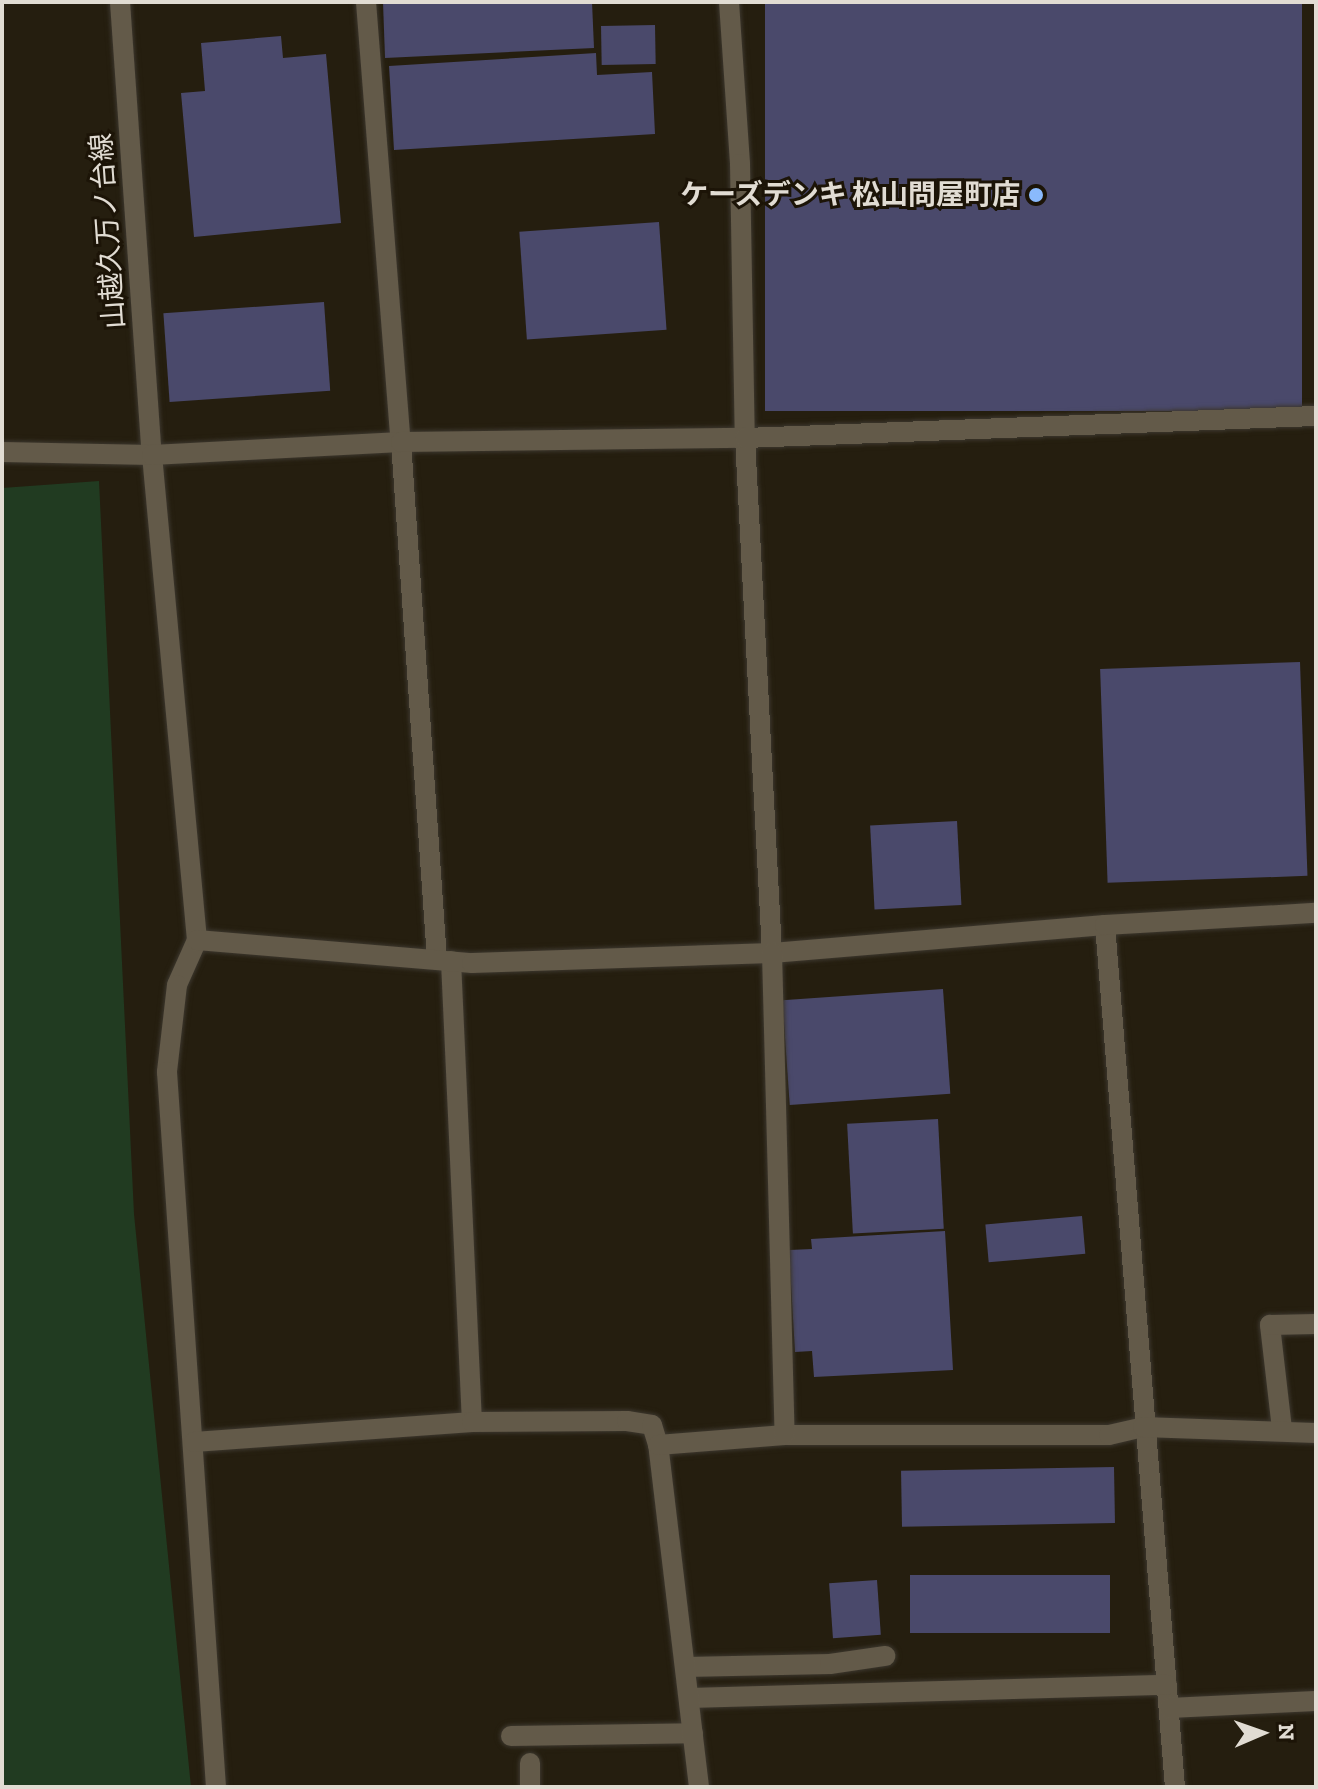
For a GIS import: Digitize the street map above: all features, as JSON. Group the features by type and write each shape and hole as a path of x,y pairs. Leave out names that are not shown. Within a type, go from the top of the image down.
{"street":[{"name":"山越久万ノ台線","path":"120,2 152,455 197,940"},
{"path":"366,2 444,961 472,1422"},
{"path":"729,2 740,164 745,438 772,953 785,1435"},
{"path":"2,452 152,455 401,442 745,438 1316,416"},
{"path":"216,1787 167,1072 177,985 197,940 444,961 772,953 1105,925 1316,913"},
{"path":"1105,925 1143,1427 1175,1787"},
{"path":"1282,1429 1270,1325 1316,1324"},
{"path":"194,1442 472,1422 627,1421 652,1425 658,1445 699,1787"},
{"path":"658,1445 785,1435 1109,1435 1143,1427 1282,1429 1316,1433"},
{"path":"685,1667 830,1664 885,1656"},
{"path":"689,1698 1167,1685"},
{"path":"1169,1708 1316,1701"},
{"path":"511,1736 693,1733"},
{"path":"530,1763 530,1787"}],"green space":[{"path":"99,481 134,1214 191,1787 2,1787 2,488"}],"building":[{"path":"383,2 592,2 594,48 385,58"},
{"name":"ケーズデンキ 松山問屋町店","path":"765,2 1302,2 1302,411 765,411"},
{"path":"655,25 656,64 602,65 601,26"},
{"path":"281,36 283,58 326,54 341,223 194,237 181,93 205,91 201,43"},
{"path":"596,53 597,75 652,72 655,134 394,150 389,66"},
{"path":"659,222 667,330 527,340 519,232"},
{"path":"324,302 330,391 170,402 163,313"},
{"path":"1300,662 1307,876 1108,883 1100,669"},
{"path":"957,821 961,905 875,909 870,826"},
{"path":"943,989 950,1094 790,1105 782,1000"},
{"path":"938,1119 944,1229 853,1234 847,1124"},
{"path":"1082,1216 1085,1254 989,1262 985,1224"},
{"path":"945,1231 953,1370 814,1377 812,1351 795,1352 789,1250 812,1249 811,1239"},
{"path":"1114,1467 1115,1523 902,1527 901,1471"},
{"path":"910,1575 1110,1575 1110,1633 910,1633"},
{"path":"877,1580 881,1635 833,1638 829,1583"}],"place":[{"name":"ケーズデンキ 松山問屋町店","path":"1036,195"}]}
